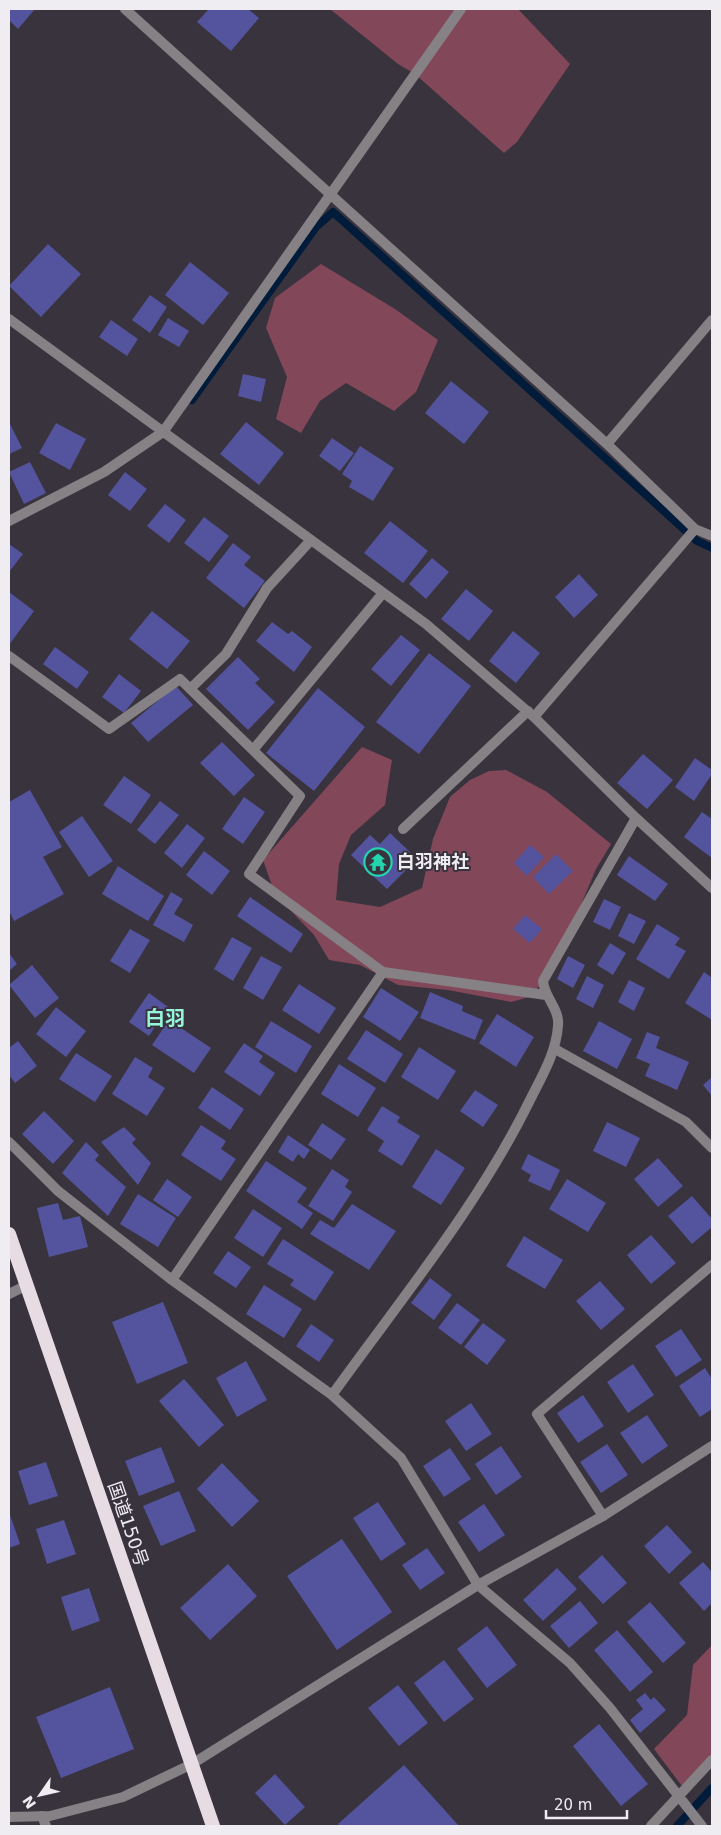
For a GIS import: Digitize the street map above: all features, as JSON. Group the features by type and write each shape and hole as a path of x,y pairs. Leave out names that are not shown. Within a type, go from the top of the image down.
{"highway":[{"name":"国道150号","path":"9,1234 213,1826"}],"street":[{"path":"124,9 607,444 695,529 712,536"},
{"path":"9,521 104,472 163,432 329,193 461,9"},
{"path":"9,319 426,624 531,714 636,818 712,888"},
{"path":"607,444 712,320"},
{"path":"403,829 531,714 695,529"},
{"path":"190,689 226,654 267,588 311,540"},
{"path":"252,750 384,593"},
{"path":"9,656 109,729 180,679 300,796 249,874 382,972 546,995"},
{"path":"332,1395 484,1184 521,1118 555,1049 559,1024 554,1006 546,995 543,981 636,818"},
{"path":"172,1280 382,972"},
{"path":"555,1049 686,1122 712,1148"},
{"path":"9,1142 58,1191 172,1280 332,1395 402,1458 478,1585 570,1663 610,1708 702,1826"},
{"path":"603,1516 537,1414 712,1265"},
{"path":"9,1294 27,1286"},
{"path":"9,1817 42,1816 124,1797 192,1764 478,1585 603,1516 712,1446"},
{"path":"651,1826 712,1760"},
{"path":"42,1816 46,1826"}],"shaded area":[{"path":"330,9 518,9 570,64 517,142 504,153 415,74 398,64"},
{"path":"321,264 395,309 438,340 416,392 394,411 346,383 320,401 301,433 276,419 287,377 266,328 275,298"},
{"path":"362,747 392,760 385,805 351,835 339,864 336,900 380,907 422,888 433,839 450,797 470,780 489,771 506,770 547,792 611,844 596,869 566,940 533,996 511,1002 448,990 398,985 360,965 329,960 314,935 275,894 263,860"},
{"path":"712,1645 712,1757 685,1790 654,1749 687,1715 693,1665"}],"building":[{"path":"9,9 35,9 18,29 9,20"},
{"path":"209,9 248,9 259,18 231,51 197,22"},
{"path":"48,244 81,274 41,317 9,286"},
{"path":"190,262 229,293 203,325 165,295"},
{"path":"150,295 167,307 150,333 132,320"},
{"path":"168,318 189,331 179,347 158,335"},
{"path":"111,320 138,339 127,356 99,337"},
{"path":"243,374 266,379 261,402 238,396"},
{"path":"451,381 489,412 464,444 425,413"},
{"path":"9,422 22,448 9,454"},
{"path":"246,422 284,453 259,485 220,454"},
{"path":"56,423 86,439 70,470 39,453"},
{"path":"332,438 354,453 340,471 319,456"},
{"path":"360,446 394,468 373,501 349,487 352,481 342,474"},
{"path":"30,462 46,493 24,504 9,472"},
{"path":"125,472 147,489 130,511 108,495"},
{"path":"165,504 186,520 169,543 147,526"},
{"path":"204,517 229,536 209,562 184,543"},
{"path":"390,521 428,551 403,583 364,553"},
{"path":"233,543 251,557 244,565 265,581 244,608 206,578"},
{"path":"9,544 23,554 9,572"},
{"path":"432,558 449,572 426,599 409,584"},
{"path":"579,574 598,595 574,618 555,597"},
{"path":"466,589 493,611 469,641 441,619"},
{"path":"9,592 34,611 9,645"},
{"path":"152,611 190,641 167,669 129,639"},
{"path":"272,622 288,634 292,631 312,647 294,672 256,641"},
{"path":"513,631 540,653 516,683 489,661"},
{"path":"401,635 420,650 391,686 371,669"},
{"path":"55,647 89,672 77,689 43,664"},
{"path":"429,653 471,686 419,754 376,722"},
{"path":"238,657 260,679 255,683 275,702 248,730 206,689"},
{"path":"119,674 141,691 124,713 102,697"},
{"path":"176,686 193,705 148,742 131,723"},
{"path":"318,688 365,727 314,791 266,753"},
{"path":"222,742 255,775 234,796 200,763"},
{"path":"643,754 673,780 647,809 617,783"},
{"path":"695,758 712,770 712,774 694,801 675,787"},
{"path":"124,776 151,795 131,824 103,805"},
{"path":"30,790 62,847 43,857 64,894 14,921 9,911 9,802"},
{"path":"244,797 265,812 243,844 222,829"},
{"path":"160,801 179,815 155,844 137,830"},
{"path":"702,812 712,819 712,858 684,837"},
{"path":"82,816 113,861 89,877 59,832"},
{"path":"187,824 205,838 182,868 164,853"},
{"path":"390,833 410,852 405,857 412,864 387,889 351,855 370,835 380,844"},
{"path":"530,845 544,857 527,876 514,863"},
{"path":"204,851 230,871 212,895 186,875"},
{"path":"556,854 573,871 549,894 533,877"},
{"path":"629,856 668,884 655,901 617,875"},
{"path":"118,866 164,896 148,921 102,894"},
{"path":"171,892 183,899 174,914 193,925 184,942 153,925"},
{"path":"250,897 303,934 291,953 237,916"},
{"path":"604,899 621,907 610,930 593,922"},
{"path":"629,913 646,921 634,944 618,936"},
{"path":"525,915 542,929 530,943 513,929"},
{"path":"657,924 680,938 675,945 686,951 669,979 636,959"},
{"path":"130,929 150,940 130,973 110,961"},
{"path":"232,937 252,948 233,981 214,969"},
{"path":"610,943 626,953 613,975 597,965"},
{"path":"9,953 17,964 9,971"},
{"path":"261,956 282,967 263,1000 243,988"},
{"path":"568,956 585,965 573,988 557,979"},
{"path":"32,965 59,998 35,1018 9,985"},
{"path":"704,972 712,978 712,1020 685,1003"},
{"path":"587,976 604,985 593,1008 576,999"},
{"path":"629,980 645,988 634,1011 618,1002"},
{"path":"299,984 336,1008 319,1034 282,1010"},
{"path":"381,988 419,1012 400,1041 363,1017"},
{"path":"430,992 463,1006 462,1011 483,1020 475,1040 420,1018"},
{"path":"149,993 168,1007 149,1036 129,1022"},
{"path":"56,1007 86,1031 66,1057 36,1034"},
{"path":"497,1014 534,1037 516,1067 479,1043"},
{"path":"169,1020 211,1048 194,1073 152,1045"},
{"path":"271,1021 312,1046 296,1073 255,1047"},
{"path":"599,1021 632,1039 617,1069 583,1051"},
{"path":"366,1030 403,1054 385,1083 347,1059"},
{"path":"647,1032 660,1037 656,1048 689,1062 677,1090 645,1076 650,1064 636,1058"},
{"path":"18,1041 37,1066 15,1083 9,1075 9,1048"},
{"path":"244,1043 263,1056 259,1062 275,1073 260,1096 224,1072"},
{"path":"419,1047 456,1071 438,1100 401,1077"},
{"path":"76,1053 112,1076 95,1102 59,1079"},
{"path":"135,1057 153,1068 148,1077 165,1088 147,1116 112,1094"},
{"path":"339,1064 376,1088 358,1117 321,1094"},
{"path":"712,1077 712,1096 703,1085"},
{"path":"212,1087 244,1109 230,1130 198,1108"},
{"path":"475,1090 498,1105 483,1127 460,1111"},
{"path":"382,1106 400,1117 397,1122 420,1136 402,1166 378,1151 384,1141 367,1130"},
{"path":"44,1111 74,1141 53,1164 22,1134"},
{"path":"607,1122 640,1138 626,1167 593,1151"},
{"path":"322,1123 346,1139 331,1160 308,1145"},
{"path":"201,1125 226,1141 221,1149 236,1159 221,1181 181,1155"},
{"path":"124,1127 136,1139 132,1143 151,1163 138,1185 101,1142"},
{"path":"288,1135 310,1150 304,1159 298,1154 293,1162 278,1152"},
{"path":"86,1142 99,1155 95,1160 126,1187 108,1216 62,1173"},
{"path":"436,1149 465,1168 441,1205 412,1187"},
{"path":"528,1154 560,1170 550,1191 528,1181 531,1175 521,1169"},
{"path":"658,1158 683,1186 658,1207 634,1179"},
{"path":"266,1161 307,1188 297,1202 313,1213 302,1229 246,1191"},
{"path":"332,1169 349,1180 345,1187 352,1192 333,1221 308,1206"},
{"path":"167,1179 192,1197 178,1217 153,1200"},
{"path":"567,1179 606,1203 588,1232 549,1209"},
{"path":"138,1194 176,1218 158,1247 120,1224"},
{"path":"692,1196 712,1219 712,1227 692,1244 668,1216"},
{"path":"58,1203 63,1220 80,1216 88,1247 49,1257 37,1208"},
{"path":"352,1204 396,1231 369,1270 310,1234 320,1220 334,1228"},
{"path":"253,1209 282,1228 263,1257 234,1238"},
{"path":"651,1235 676,1263 651,1284 627,1255"},
{"path":"524,1236 563,1260 545,1289 506,1266"},
{"path":"283,1239 334,1272 315,1301 290,1285 294,1280 267,1264"},
{"path":"228,1251 251,1267 236,1288 213,1273"},
{"path":"430,1278 452,1295 434,1320 411,1303"},
{"path":"600,1281 625,1309 601,1330 576,1301"},
{"path":"264,1285 302,1309 284,1338 246,1314"},
{"path":"163,1302 188,1363 137,1384 112,1322"},
{"path":"457,1303 480,1320 461,1345 438,1328"},
{"path":"483,1323 506,1340 487,1365 464,1347"},
{"path":"311,1324 334,1340 319,1362 296,1346"},
{"path":"681,1329 702,1360 676,1377 655,1346"},
{"path":"246,1361 267,1400 237,1417 216,1378"},
{"path":"633,1364 654,1395 628,1413 607,1382"},
{"path":"705,1368 712,1379 712,1409 700,1417 679,1386"},
{"path":"184,1379 224,1425 199,1447 159,1401"},
{"path":"583,1395 604,1426 578,1443 557,1413"},
{"path":"471,1403 492,1434 466,1451 445,1421"},
{"path":"647,1415 668,1446 642,1464 620,1433"},
{"path":"607,1444 628,1475 601,1493 580,1462"},
{"path":"501,1446 522,1477 496,1495 475,1464"},
{"path":"161,1447 175,1482 139,1496 125,1461"},
{"path":"450,1448 471,1479 444,1497 423,1466"},
{"path":"46,1462 58,1496 29,1505 18,1471"},
{"path":"222,1463 259,1501 232,1527 197,1489"},
{"path":"179,1491 196,1531 161,1546 143,1506"},
{"path":"378,1502 406,1544 381,1561 353,1518"},
{"path":"484,1504 505,1535 479,1552 458,1522"},
{"path":"9,1512 20,1544 9,1548"},
{"path":"64,1520 76,1554 47,1564 36,1529"},
{"path":"667,1525 692,1552 669,1574 644,1546"},
{"path":"342,1539 392,1612 337,1650 287,1576"},
{"path":"427,1548 445,1573 420,1590 402,1565"},
{"path":"602,1555 627,1583 603,1604 578,1577"},
{"path":"703,1562 712,1572 712,1603 704,1611 679,1583"},
{"path":"228,1564 257,1596 210,1640 180,1608"},
{"path":"557,1568 577,1589 543,1621 523,1600"},
{"path":"89,1588 100,1621 72,1631 61,1597"},
{"path":"580,1601 598,1623 569,1648 550,1626"},
{"path":"650,1602 686,1643 663,1663 627,1622"},
{"path":"487,1626 517,1665 487,1688 457,1649"},
{"path":"617,1630 653,1672 630,1692 594,1650"},
{"path":"444,1660 474,1699 444,1722 414,1683"},
{"path":"398,1685 428,1723 399,1746 368,1708"},
{"path":"110,1687 134,1749 61,1778 36,1717"},
{"path":"645,1693 651,1700 654,1697 666,1710 640,1733 630,1720 643,1709 636,1700"},
{"path":"599,1724 648,1784 621,1806 573,1746"},
{"path":"404,1765 459,1826 340,1826 338,1824"},
{"path":"275,1774 305,1807 285,1825 255,1793"}],"waterway":[{"path":"192,400 316,227 333,212 697,541 712,548"},
{"path":"677,1826 712,1788"}],"place":[{"name":"白羽神社","path":"378,862"}],"district":[{"name":"白羽","path":"165,1018"}]}
